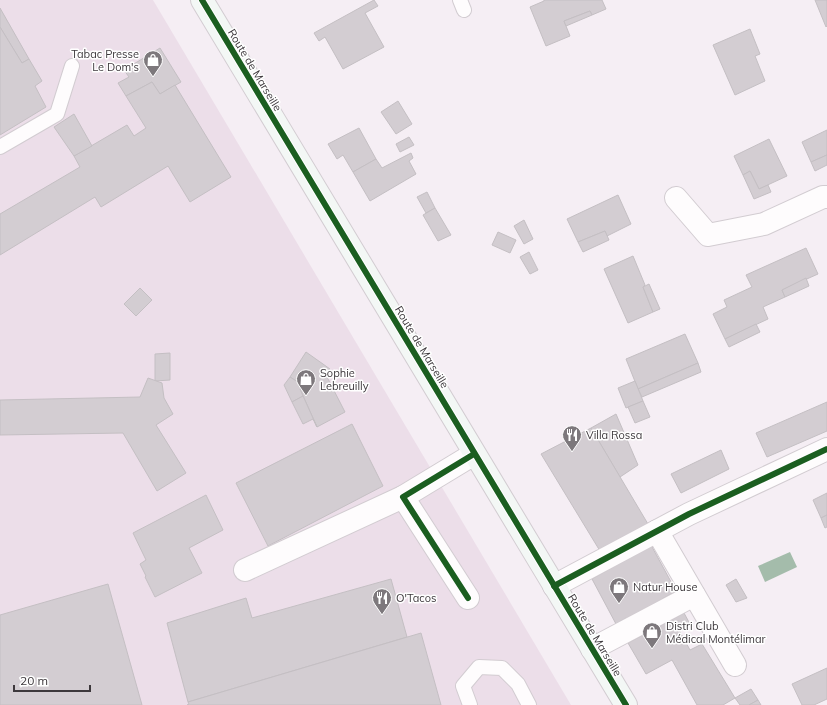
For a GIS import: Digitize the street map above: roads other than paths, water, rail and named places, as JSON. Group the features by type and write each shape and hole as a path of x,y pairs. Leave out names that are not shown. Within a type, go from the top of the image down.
{"main road":[{"name":"Route de Marseille","path":"202,0 626,705"}],"street":[{"path":"676,198 708,235 764,224 823,197 827,197"},
{"path":"554,586 656,531 827,449"},
{"path":"244,570 403,497 474,454"},
{"path":"403,497 468,598"},
{"path":"656,531 735,665"},
{"path":"592,649 694,595"}],"lane":[{"path":"0,147 57,114 72,66"},
{"path":"470,705 463,686 479,667 502,668 518,684 529,705"}],"place":[{"name":"Tabac Presse Le Dom's","path":"153,77"},
{"name":"Sophie Lebreuilly","path":"306,396"},
{"name":"Villa Rossa","path":"572,452"},
{"name":"Natur House","path":"619,604"},
{"name":"O'Tacos","path":"382,615"},
{"name":"Distri Club Médical Montélimar","path":"652,649"}]}
